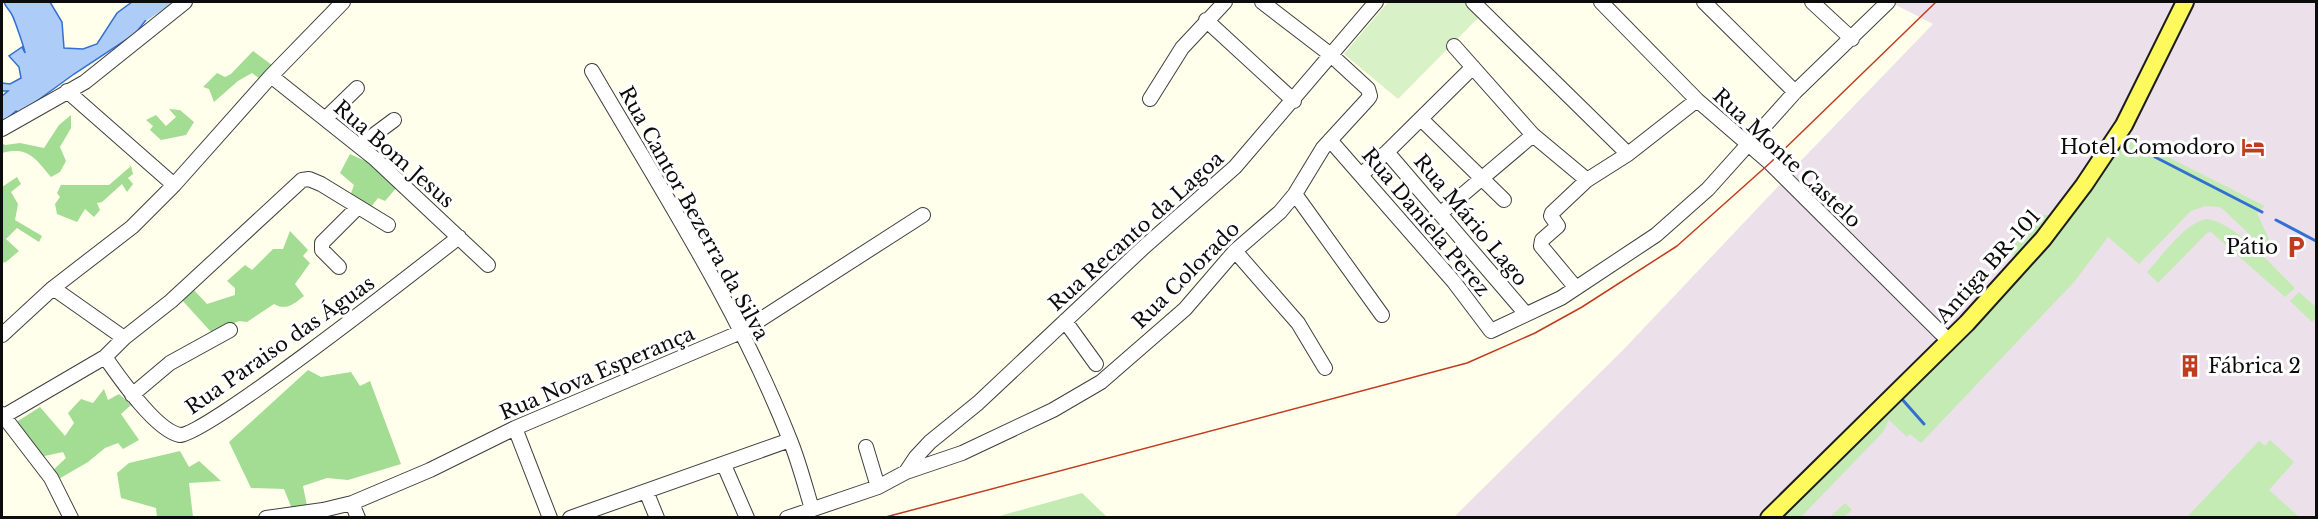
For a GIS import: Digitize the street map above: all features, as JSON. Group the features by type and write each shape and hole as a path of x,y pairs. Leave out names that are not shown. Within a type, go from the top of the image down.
{"main road":[{"name":"Antiga BR-101","path":"1769,518 1949,341 2031,253 2086,182 2124,125 2185,2"}],"street":[{"path":"2,129 79,86 185,2"},
{"path":"2,334 53,288 112,244 174,185 271,76 343,2"},
{"path":"1150,99 1182,48 1225,2"},
{"path":"1262,2 1331,55"},
{"name":"Rua Recanto da Lagoa","path":"906,472 930,442 978,403 1235,167 1294,101 1376,2"},
{"path":"1473,2 1628,154"},
{"name":"Rua Monte Castelo","path":"1601,2 1697,100 1770,163 1949,341"},
{"path":"1704,2 1795,92"},
{"path":"1812,2 1852,39"},
{"path":"1526,314 1612,266 1669,224 1708,189 1795,92 1888,2"},
{"path":"1206,20 1294,101"},
{"path":"1454,46 1533,135 1587,180"},
{"name":"Rua Colorado","path":"906,472 992,440 1092,388 1185,309 1235,251 1267,225 1295,194 1323,148 1370,96 1368,88 1331,55"},
{"path":"1362,174 1473,67"},
{"name":"Rua Cantor Bezerra da Silva","path":"592,71 710,274 741,332 790,440 812,509"},
{"name":"Rua Bom Jesus","path":"271,76 359,147 488,265"},
{"path":"325,119 357,88"},
{"path":"67,91 174,185"},
{"path":"1576,288 1540,243 1558,226 1551,216 1552,213 1587,180 1628,154 1697,100"},
{"path":"1420,119 1504,200"},
{"path":"359,147 394,120"},
{"path":"1441,213 1533,135"},
{"name":"Rua Daniela Perez","path":"1330,140 1454,282 1491,331 1526,314"},
{"name":"Rua Mário Lago","path":"1387,152 1526,314"},
{"path":"71,518 51,478 3,415 105,357 124,338 171,301 302,180 309,179 321,184 388,225"},
{"path":"1295,194 1382,315"},
{"path":"339,267 323,251 322,243 358,207"},
{"name":"Rua Nova Esperança","path":"266,518 323,510 352,503 430,470 516,428 741,332 923,215"},
{"name":"Rua Paraiso das Águas","path":"105,357 132,395 151,415 179,435 191,432 333,335 459,237"},
{"path":"1235,251 1298,323 1325,368"},
{"path":"53,288 124,338"},
{"path":"1065,321 1096,364"},
{"path":"132,395 170,363 230,330"},
{"path":"516,428 550,518"},
{"path":"570,518 790,440"},
{"path":"866,447 878,487"},
{"path":"724,465 747,518"},
{"path":"787,518 878,487 906,472"},
{"path":"646,491 657,518"},
{"path":"352,503 358,518"}],"shaded area":[{"path":"1890,2 2316,2 2316,517 1453,518 1623,350 1933,24"}],"green space":[{"path":"1388,2 1464,2 1480,16 1398,99 1344,54"},
{"path":"253,51 276,68 264,82 252,73 238,81 214,102 209,89 203,87 217,73 225,77 231,74"},
{"path":"169,109 180,110 194,122 186,135 161,140 150,130 153,126 146,120 156,115 166,126 176,117"},
{"path":"71,115 71,128 60,147 66,161 60,172 51,177 30,155 18,151 2,153 2,143 5,145 20,143 44,148 59,125"},
{"path":"2123,141 2138,143 2152,149 2265,206 2257,213 2275,253 2270,254 2219,207 2205,206 2191,211 2139,264 2108,237 2074,282 1921,443 1910,434 1907,437 1889,420 1883,432 1801,517 1783,518 1880,420 2006,285 2111,144"},
{"path":"350,154 374,165 398,186 385,201 378,198 368,211 349,199 354,185 340,173"},
{"path":"131,166 133,174 128,178 133,184 127,192 122,184 102,202 97,203 100,210 94,217 85,209 77,222 57,214 55,204 60,197 57,193 61,185 109,185"},
{"path":"17,177 21,184 11,192 18,204 15,220 42,236 39,242 17,228 6,239 19,251 2,263 2,187"},
{"path":"2036,215 2052,215 2015,259 2013,239 2020,228"},
{"path":"2206,219 2217,222 2241,236 2295,288 2285,297 2211,232 2207,233 2158,283 2147,272 2182,233"},
{"path":"290,231 308,250 303,256 310,263 295,284 304,296 293,304 282,307 274,304 247,322 239,321 212,333 181,299 194,290 207,304 235,295 235,288 227,281 245,265 252,270 273,249 283,249"},
{"path":"2299,292 2316,307 2316,317 2312,322 2290,301"},
{"path":"308,370 321,377 351,372 360,386 370,381 401,464 348,480 327,478 303,486 307,506 292,509 284,489 251,488 229,442"},
{"path":"104,389 108,400 119,394 131,405 121,414 139,440 123,449 118,443 105,448 88,462 57,480 51,472 66,458 63,452 40,457 15,423 40,407 65,436 74,423 68,413 81,399 93,403"},
{"path":"2270,440 2294,462 2269,490 2299,517 2187,517 2259,441 2265,446"},
{"path":"180,451 189,467 199,461 221,481 189,483 193,517 157,517 156,508 121,498 117,473 129,463"},
{"path":"1082,493 1107,517 996,517"},
{"path":"1845,503 1852,510 1844,517 1830,517"}],"water":[{"path":"4,2 50,2 62,22 64,48 83,49 97,44 117,13 132,2 160,2 135,34 19,114 16,111 2,123 2,96 8,91 2,91 2,83 10,84 21,78 19,67 9,56 22,47 25,53 13,17"}],"waterway":[{"path":"146,15 165,2"},
{"path":"2155,157 2262,212"},
{"path":"2276,220 2316,241"},
{"path":"1901,398 1924,424"}],"tram line":[{"path":"882,518 1467,363 1535,333 1582,307 1677,246 1770,163 1936,2"}],"place":[{"name":"Hotel Comodoro","path":"2253,147"},
{"name":"Pátio","path":"2296,247"},
{"name":"Fábrica 2","path":"2190,366"}]}
